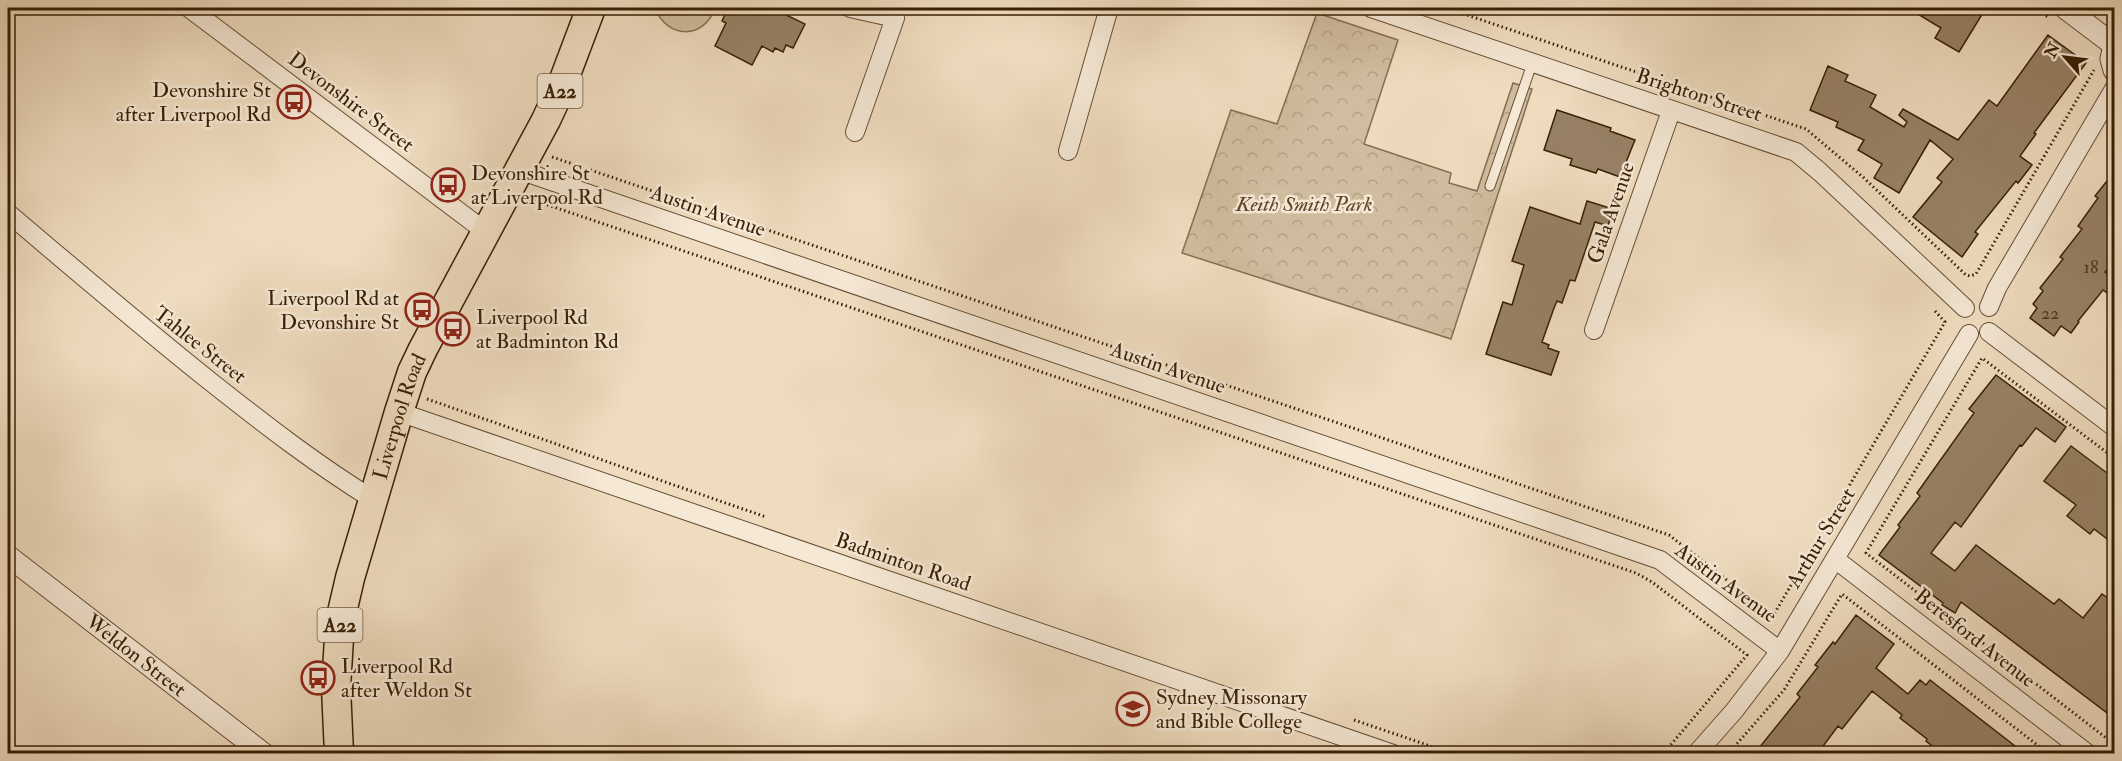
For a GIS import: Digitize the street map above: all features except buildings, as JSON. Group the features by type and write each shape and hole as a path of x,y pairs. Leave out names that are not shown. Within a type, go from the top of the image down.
{"highway":[{"name":"Liverpool Road","path":"339,753 336,688 340,621 350,578 412,372 560,90 591,8"}],"street":[{"name":"Devonshire Street","path":"189,8 486,232"},
{"path":"850,8 877,10 895,18 855,132"},
{"path":"1068,151 1109,8"},
{"name":"Brighton Street","path":"1371,8 1796,152 1965,308"},
{"path":"2065,8 2114,45 2105,68"},
{"path":"1989,307 1997,288 2115,89"},
{"name":"Gala Avenue","path":"1594,330 1671,111"},
{"name":"Austin Avenue","path":"519,170 1660,560 1780,651"},
{"name":"Tahlee Street","path":"8,213 125,314 253,415 334,475 374,500"},
{"path":"1980,302 1989,307 1994,317 1994,323 1989,332 1980,337 1969,334 1960,323 1960,317 1965,308 1980,302"},
{"path":"1989,332 2115,428"},
{"name":"Arthur Street","path":"1696,753 1734,711 1780,651 1969,334"},
{"name":"Badminton Road","path":"399,412 1381,752"},
{"name":"Weldon Street","path":"8,556 264,753"},
{"name":"Beresford Avenue","path":"1835,559 2088,753"}],"lane":[{"path":"1490,186 1533,61"}],"path":[{"path":"1446,8 1806,129 1864,178 1966,275 1970,276 1976,274 2105,68"},
{"path":"552,157 1669,535 1773,616 1945,322 1935,311"},
{"path":"528,198 1636,573 1652,582 1747,656 1663,753"},
{"path":"2115,458 1983,358 1866,553 2115,744"},
{"path":"1728,753 1784,690 1842,594 2049,753"}],"green space":[{"path":"655,8 715,8 703,26 685,32 668,26"},
{"name":"Keith Smith Park","path":"1317,13 1398,40 1364,144 1451,173 1449,183 1477,191 1513,83 1532,89 1451,339 1182,253 1231,110 1277,124"}],"place":[{"name":"Devonshire St after Liverpool Rd","path":"294,102"},
{"name":"Devonshire St at Liverpool Rd","path":"448,185"},
{"name":"Liverpool Rd at Devonshire St","path":"422,310"},
{"name":"Liverpool Rd at Badminton Rd","path":"453,329"},
{"name":"Liverpool Rd after Weldon St","path":"318,678"},
{"name":"Sydney Missonary and Bible College","path":"1133,709"}]}
